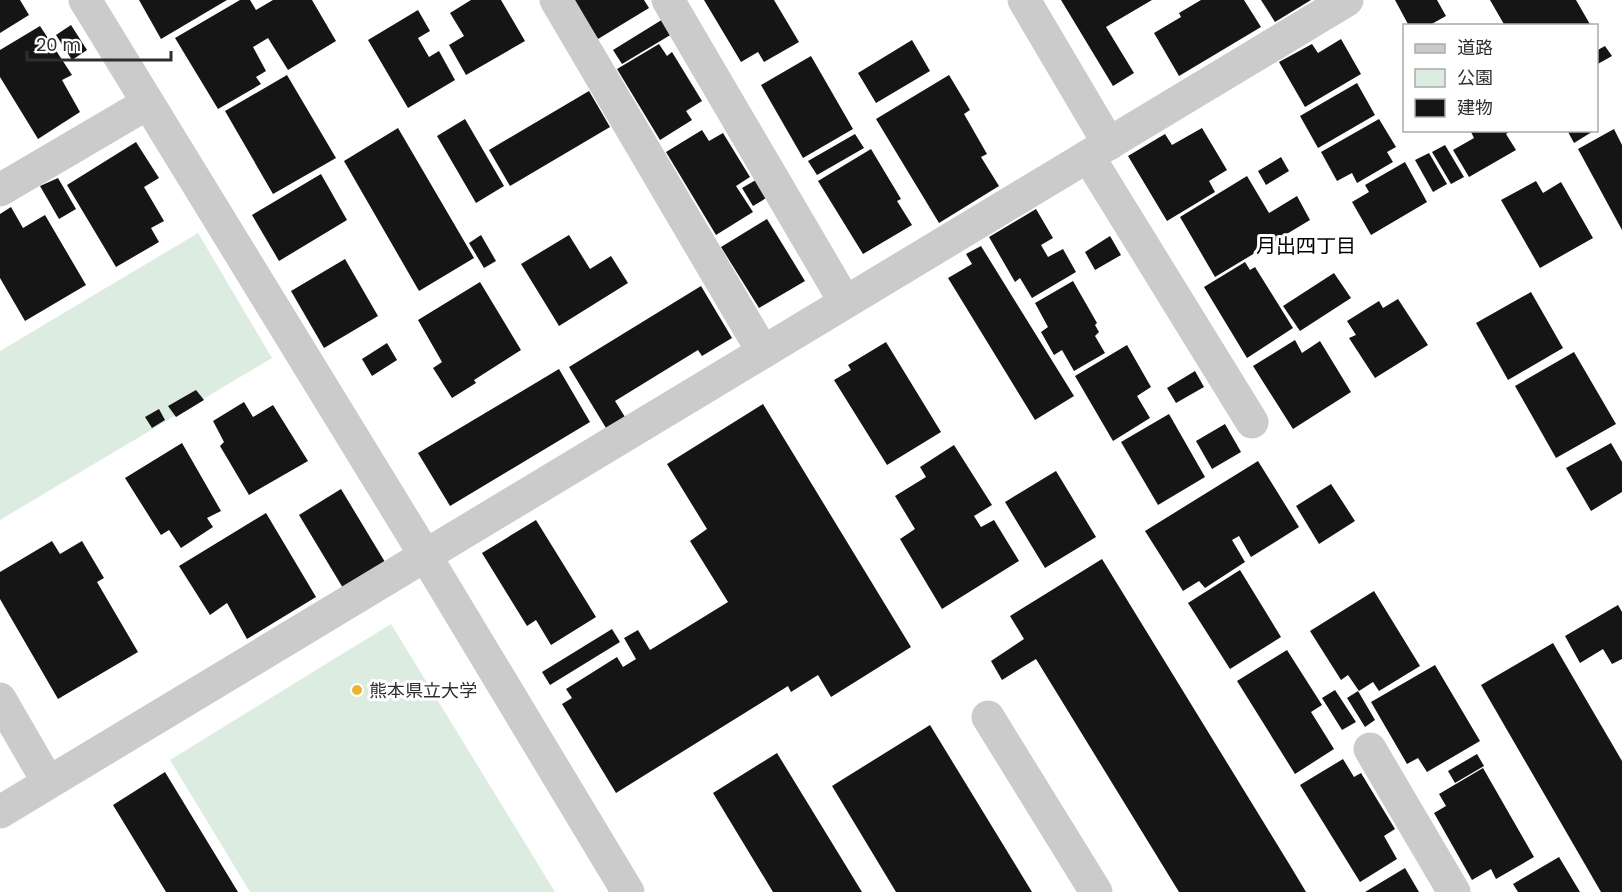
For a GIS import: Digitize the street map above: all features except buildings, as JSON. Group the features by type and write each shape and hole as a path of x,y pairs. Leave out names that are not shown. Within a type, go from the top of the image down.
{"street":[{"path":"85,0 425,555 628,892"},
{"path":"556,0 763,352"},
{"path":"668,0 845,302"},
{"path":"1024,0 1099,150 1252,422"},
{"path":"0,812 1347,0"},
{"path":"0,190 148,103"},
{"path":"0,699 48,782"},
{"path":"988,717 1096,892"},
{"path":"1370,749 1454,892"}],"green space":[{"path":"198,233 272,358 0,520 0,351"},
{"name":"熊本県立大学","path":"391,624 555,892 250,892 170,760"}],"place":[{"name":"熊本県立大学","path":"357,690"}],"district":[{"name":"月出四丁目","path":"1306,246"}]}
